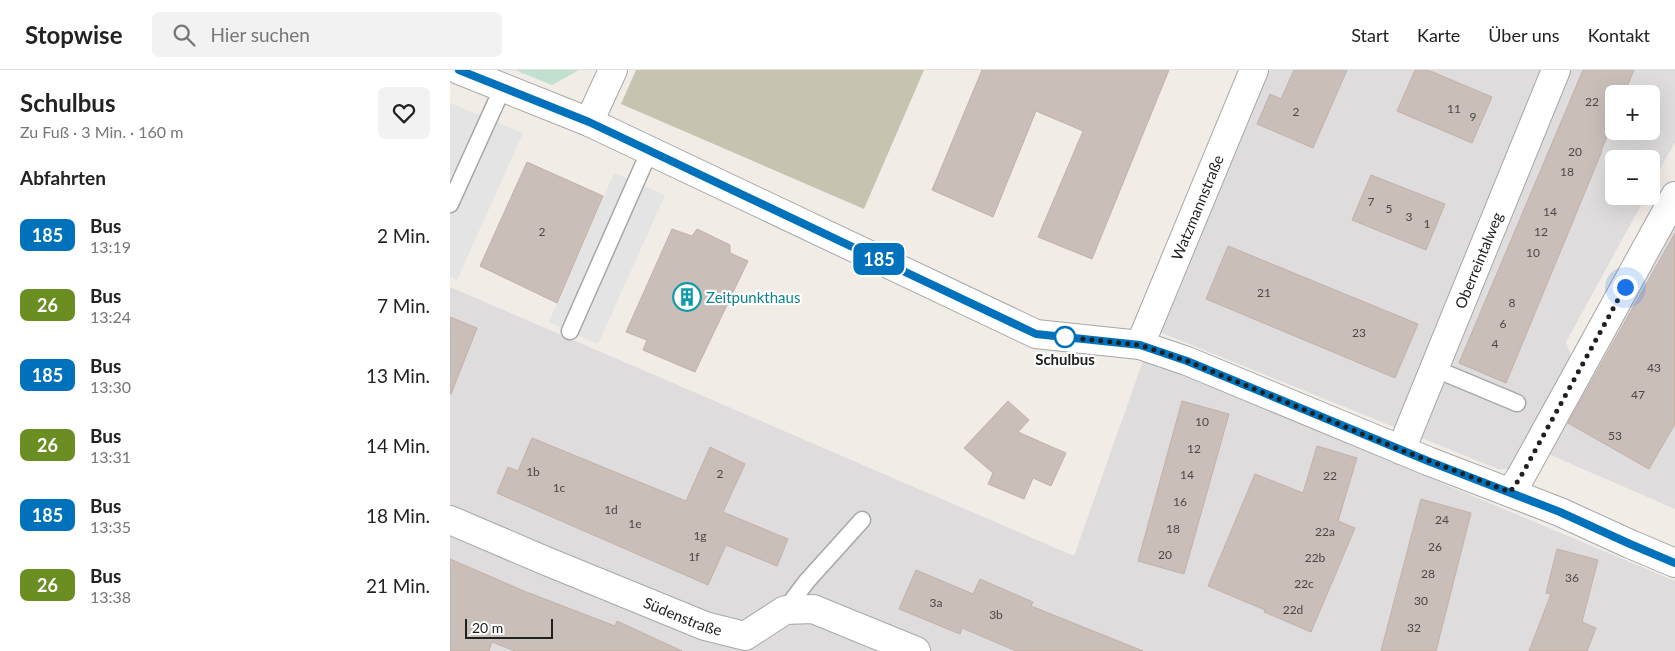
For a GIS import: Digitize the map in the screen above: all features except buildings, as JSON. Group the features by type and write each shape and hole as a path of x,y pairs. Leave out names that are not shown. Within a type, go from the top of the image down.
{"street":[{"path":"459,70 589,122 1036,334 1140,345 1187,361 1401,450 1560,512 1675,563"},
{"path":"589,122 613,70"},
{"name":"Watzmannstraße","path":"1140,345 1254,70"},
{"name":"Oberreintalweg","path":"1401,450 1556,70"},
{"path":"1510,492 1520,478 1675,196"},
{"name":"Südenstraße","path":"450,520 705,626 740,644 785,610"},
{"path":"785,610 813,609 916,651"}],"lane":[{"path":"450,204 503,87"},
{"path":"570,331 650,150"},
{"path":"1433,368 1517,403"},
{"path":"785,610 807,581 862,520"}],"shaded area":[{"path":"636,70 924,70 864,209 621,104"},
{"path":"1265,70 1675,70 1675,142 1660,170 1660,150 1605,150 1605,205 1641,205 1566,342 1571,356 1512,469 1498,469 1157,331"},
{"path":"450,103 523,133 457,280 450,277"},
{"path":"614,173 665,195 598,344 549,322"},
{"path":"1675,224 1675,509 1546,453"},
{"path":"450,287 1074,556 1144,358 1675,581 1675,651 450,651"}],"green space":[{"path":"515,70 579,70 552,85"}],"bus line":[{"name":"185","path":"459,70 589,122 1036,334 1140,345 1187,361 1428,461 1560,512 1675,563"}],"place":[{"name":"Zeitpunkthaus","path":"687,297"},
{"name":"Schulbus","path":"1065,337"}],"route":[{"path":"1065,337 1140,345 1187,361 1428,461 1510,492 1520,478 1625,287"}]}
